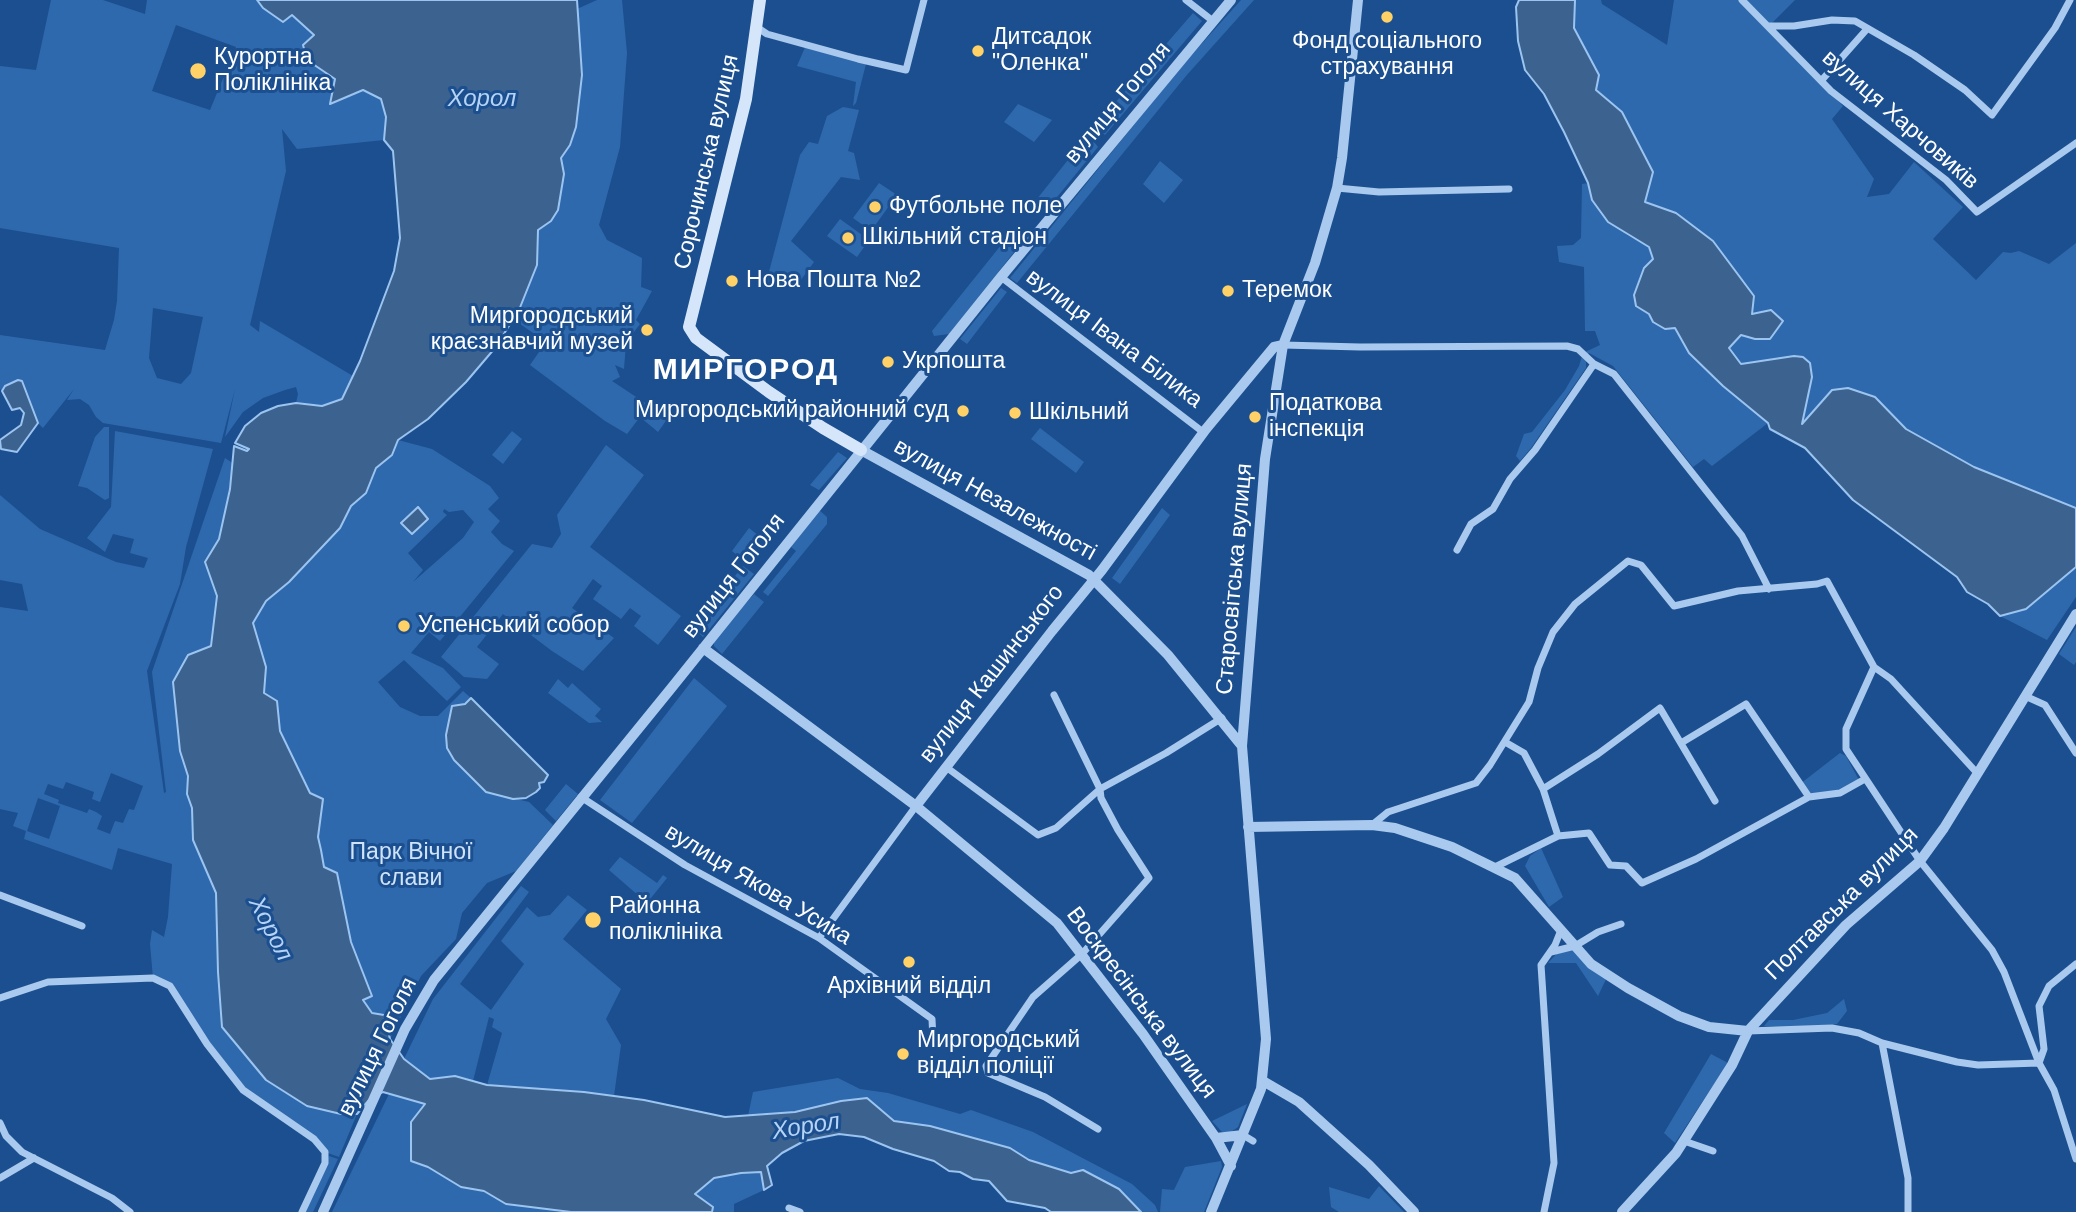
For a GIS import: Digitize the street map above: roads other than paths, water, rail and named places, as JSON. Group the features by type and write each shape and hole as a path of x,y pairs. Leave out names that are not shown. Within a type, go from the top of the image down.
{"main road":[{"name":"Сорочинська вулиця","path":"691,333 689,323 746,99 760,0"},
{"name":"вулиця Незалежності","path":"691,333 769,392 861,450"}],"street":[{"path":"758,28 766,34 906,70 924,0"},
{"path":"1186,0 1213,21"},
{"name":"вулиця Гоголя","path":"323,1212 405,1029 434,980 1001,277 1230,0"},
{"name":"Старосвітська вулиця","path":"1211,1212 1231,1167 1248,1138 1263,1081 1266,1039 1242,746 1265,459 1283,345 1315,263 1337,188 1358,0"},
{"name":"вулиця Харчовиків","path":"1742,0 1831,91 1947,180 1977,212 2076,143"},
{"path":"1769,26 1794,26 1832,20 1856,21 1914,55 1965,90 1992,115 2055,28 2070,0 2076,3"},
{"path":"1821,80 1867,29"},
{"path":"1337,188 1379,192 1509,189"},
{"name":"вулиця Івана Білика","path":"1001,277 1203,432"},
{"path":"1283,345 1567,346 1578,349 1594,364 1614,373 1742,536 1769,589"},
{"name":"вулиця Кашинського","path":"819,938 946,767 1095,580 1203,432 1274,347 1283,345"},
{"path":"1457,550 1471,524 1493,509 1510,479 1535,450 1594,364"},
{"name":"вулиця Незалежності","path":"861,450 1095,580 1168,655 1242,746"},
{"path":"1372,825 1388,812 1476,783 1529,702 1538,668 1553,632 1574,604 1628,561 1642,565 1674,606 1738,591 1828,581 1874,667 1891,678 1976,773"},
{"name":"Полтавська вулиця","path":"1622,1212 1684,1141 1732,1065 1748,1031 1846,925 1920,861 1944,828 2076,614"},
{"name":"Воскресінська вулиця","path":"703,648 916,806 1057,923 1143,1034 1216,1138 1231,1167"},
{"path":"1874,667 1846,729 1846,749 1920,861 1992,950 2004,972 2039,1063 2053,1090 2076,1159"},
{"path":"1054,695 1100,789 1101,798 1149,878 1082,954 1033,998 986,1066 988,1073 1045,1097 1098,1129"},
{"path":"2025,696 2045,705 2076,753"},
{"path":"1681,743 1746,704 1809,797"},
{"path":"1543,789 1598,754 1660,708 1715,801"},
{"path":"946,767 1038,835 1056,828 1100,789 1222,719"},
{"path":"1505,742 1524,753 1543,789 1558,836"},
{"path":"1495,867 1558,836 1589,833 1610,864 1626,866 1642,883 1696,859 1809,797 1840,793 1865,779"},
{"name":"вулиця Якова Усика","path":"581,797 685,866 819,938 932,1019 933,1040"},
{"path":"1248,827 1372,825 1395,828 1452,847 1515,878 1591,964 1679,1016 1709,1027 1748,1031 1832,1028 1858,1033 1882,1043 1978,1065 2039,1063"},
{"path":"0,895 82,926"},
{"path":"1551,952 1575,946 1620,923"},
{"path":"1545,1212 1554,1163 1541,965 1551,952 1561,930"},
{"path":"2039,1063 2044,1049 2039,1006 2049,986 2076,964"},
{"path":"0,998 48,982 153,978 170,986 207,1044 243,1090 314,1139 325,1152 325,1163 302,1212"},
{"path":"1882,1043 1908,1178 1908,1212"},
{"path":"1263,1081 1299,1102 1369,1165 1414,1212"},
{"path":"0,1123 6,1136 22,1152 112,1198 130,1212"},
{"path":"1216,1138 1248,1138"},
{"path":"1684,1141 1713,1151"},
{"path":"0,1178 34,1158"},
{"path":"789,1208 800,1212"}],"water":[{"name":"Хорол","path":"257,0 577,0 582,75 576,127 570,145 561,158 564,174 558,210 551,221 538,230 537,265 519,310 495,348 466,382 428,419 398,440 392,455 376,468 366,493 351,506 340,528 289,582 266,601 253,623 266,667 264,693 277,701 280,731 310,793 323,799 318,837 324,867 337,873 351,942 372,996 363,1000 372,1013 384,1015 390,1039 404,1059 430,1079 455,1076 487,1085 584,1092 644,1100 725,1117 795,1112 867,1098 894,1121 930,1126 1010,1148 1029,1160 1071,1173 1083,1170 1119,1189 1141,1212 1051,1212 1045,1208 1007,1201 989,1181 949,1171 934,1161 864,1137 839,1134 804,1141 782,1153 767,1166 772,1185 764,1190 761,1172 714,1178 695,1194 713,1207 712,1212 571,1212 506,1204 484,1191 461,1187 428,1167 411,1161 411,1122 425,1104 383,1092 369,1100 357,1114 341,1114 307,1106 266,1080 222,1027 216,893 193,840 192,808 187,794 188,776 180,751 173,682 188,655 211,646 217,596 205,562 219,539 230,489 234,446 247,451 249,449 235,443 245,426 261,413 278,406 296,403 322,406 342,399 360,361 394,271 400,238 393,151 384,140 386,117 381,99 363,90 330,104 335,79 307,60 303,45 314,35 292,15 283,22 263,8"},
{"path":"1519,0 1575,0 1574,28 1599,75 1596,90 1622,112 1653,172 1645,202 1676,213 1713,241 1754,296 1752,314 1771,310 1783,321 1770,339 1741,335 1729,348 1741,364 1794,356 1803,357 1810,363 1812,377 1802,424 1832,390 1848,388 1875,397 1906,429 1974,467 2076,508 2076,567 2026,609 2000,616 1988,604 1967,592 1957,577 1853,500 1805,448 1770,429 1768,423 1723,386 1689,353 1675,328 1665,329 1636,306 1634,295 1644,268 1653,259 1649,247 1608,222 1592,200 1588,183 1564,132 1544,94 1525,70 1518,41 1516,7"},
{"path":"22,381 38,423 17,452 1,449 0,440 21,425 24,413 20,408 12,410 2,391 5,386"},
{"path":"418,507 428,519 412,534 401,523"},
{"path":"471,698 548,775 544,782 539,783 540,788 536,792 526,798 513,799 486,792 454,760 447,748 446,735 452,706 465,704"}],"place":[{"name":"Фонд соціального страхування","path":"1387,17"},
{"name":"Дитсадок \"Оленка\"","path":"978,51"},
{"name":"Курортна Поліклініка","path":"198,71"},
{"name":"Футбольне поле","path":"875,207"},
{"name":"Шкільний стадіон","path":"848,238"},
{"name":"Нова Пошта №2","path":"732,281"},
{"name":"Теремок","path":"1228,291"},
{"name":"Миргородський краєзнавчий музей","path":"647,330"},
{"name":"Укрпошта","path":"888,362"},
{"name":"Миргородський районний суд","path":"963,411"},
{"name":"Шкільний","path":"1015,413"},
{"name":"Податкова інспекція","path":"1255,417"},
{"name":"Успенський собор","path":"404,626"},
{"name":"Районна поліклініка","path":"593,920"},
{"name":"Архівний відділ","path":"909,962"},
{"name":"Миргородський відділ поліції","path":"903,1054"}],"district":[{"name":"МИРГОРОД","path":"746,371"}],"park label":[{"name":"Парк Вічної слави","path":"411,866"}]}
